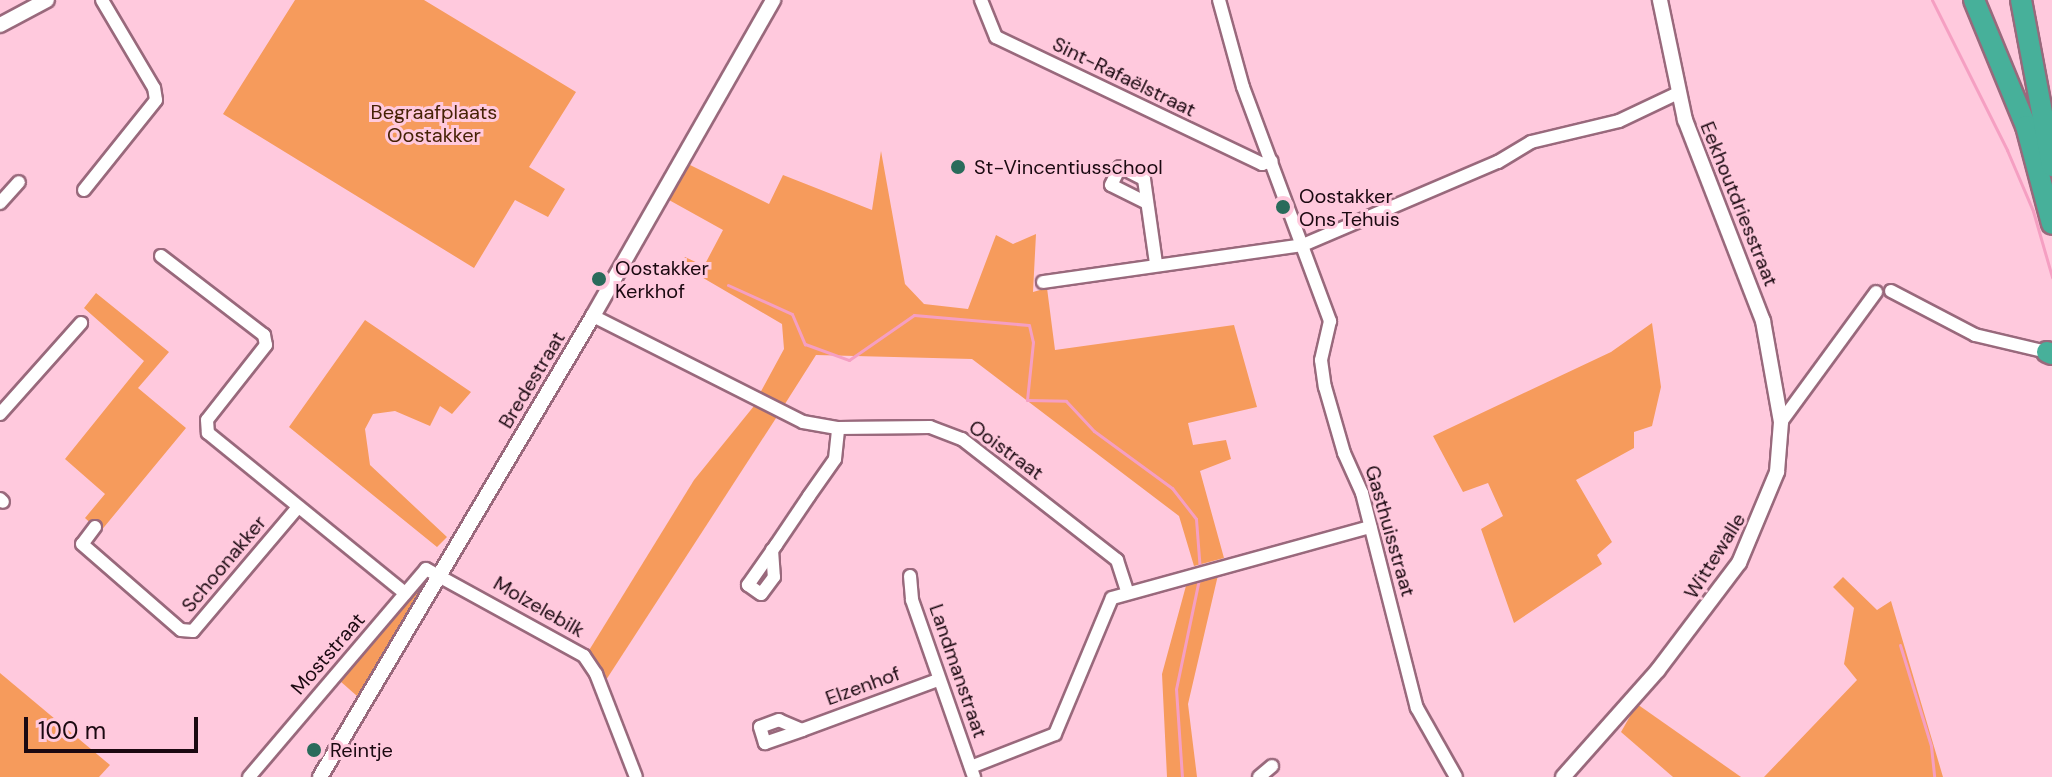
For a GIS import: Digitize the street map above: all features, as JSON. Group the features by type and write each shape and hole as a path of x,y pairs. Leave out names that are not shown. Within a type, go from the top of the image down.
{"highway":[{"path":"1974,0 2026,126 2052,224"},
{"path":"2021,0 2052,166"},
{"path":"2033,0 2052,101"}],"street":[{"path":"0,25 47,0"},
{"path":"84,190 156,100 154,88 102,3 88,0"},
{"name":"Bredestraat","path":"320,777 593,316 773,0"},
{"name":"Sint-Rafaëlstraat","path":"981,0 996,37 1248,158 1262,164 1272,161"},
{"name":"Gasthuisstraat","path":"1219,0 1237,71 1330,321 1321,360 1325,387 1370,527 1417,708 1456,777"},
{"name":"Eekhoutdriesstraat","path":"1660,0 1678,93 1763,321 1781,422"},
{"path":"1043,282 1156,263 1303,245 1498,162 1531,142 1619,121 1678,93"},
{"path":"0,203 19,182"},
{"path":"1147,203 1156,263"},
{"path":"161,256 264,335 266,345 204,427 405,593"},
{"path":"1891,291 1975,335 2050,353"},
{"path":"1781,422 1876,292"},
{"name":"Ooistraat","path":"593,316 803,422 838,428 930,427 962,439 1117,560 1127,591"},
{"path":"0,414 81,323"},
{"name":"Wittewalle","path":"1563,777 1658,670 1739,563 1777,472 1781,422"},
{"path":"772,550 835,459 838,428"},
{"name":"Schoonakker","path":"95,527 82,544 181,630 193,631 298,507"},
{"path":"973,772 1055,734 1112,598 1127,591 1370,527"},
{"name":"Moststraat","path":"249,777 426,569 441,575"},
{"name":"Molzelebilk","path":"441,575 584,656 596,674 636,777"},
{"name":"Landmanstraat","path":"910,576 912,600 973,772"},
{"name":"Elzenhof","path":"802,730 938,680"},
{"path":"1259,777 1272,766"}],"green space":[{"name":"Begraafplaats Oostakker","path":"295,0 424,0 576,92 529,167 565,189 548,217 515,200 474,268 223,114"},
{"path":"881,151 905,284 924,304 968,309 996,235 1013,244 1036,234 1033,292 1047,288 1055,350 1234,325 1257,407 1188,423 1193,445 1226,440 1231,459 1200,471 1224,558 1194,566 1179,516 972,359 816,355 783,407 759,395 784,349 782,324 681,265 685,257 704,266 723,230 669,200 688,164 769,204 783,175 872,210"},
{"path":"96,293 169,352 138,388 186,428 100,532 85,518 105,494 65,459 144,361 84,308"},
{"path":"365,320 471,392 452,414 440,406 430,426 395,411 373,414 365,429 370,465 447,537 437,547 289,427"},
{"path":"1652,323 1661,387 1652,426 1634,432 1634,448 1576,480 1612,542 1597,555 1602,564 1514,623 1481,529 1503,516 1488,483 1463,492 1433,436 1611,352"},
{"path":"754,406 778,415 606,680 588,652 694,480"},
{"path":"1218,575 1188,704 1197,777 1167,777 1162,674 1187,582"},
{"path":"1843,577 1877,610 1891,601 1943,777 1764,777 1857,680 1844,664 1854,608 1833,587"},
{"path":"419,584 425,587 357,696 340,681"},
{"path":"0,673 110,765 99,777 0,777"},
{"path":"1637,704 1741,777 1673,777 1621,732"}],"waterway":[{"path":"1932,0 2007,150 2033,211 2052,277"},
{"path":"728,285 792,314 805,344 849,360 914,315 1029,325 1033,342 1027,400 1066,401 1094,431 1172,488 1196,519 1200,571"},
{"path":"1182,777 1176,689 1199,579"},
{"path":"1900,645 1931,746 1934,777"}],"place":[{"name":"St-Vincentiusschool","path":"958,167"},
{"name":"Oostakker Ons Tehuis","path":"1283,207"},
{"name":"Oostakker Kerkhof","path":"599,279"},
{"name":"Reintje","path":"314,750"}]}
